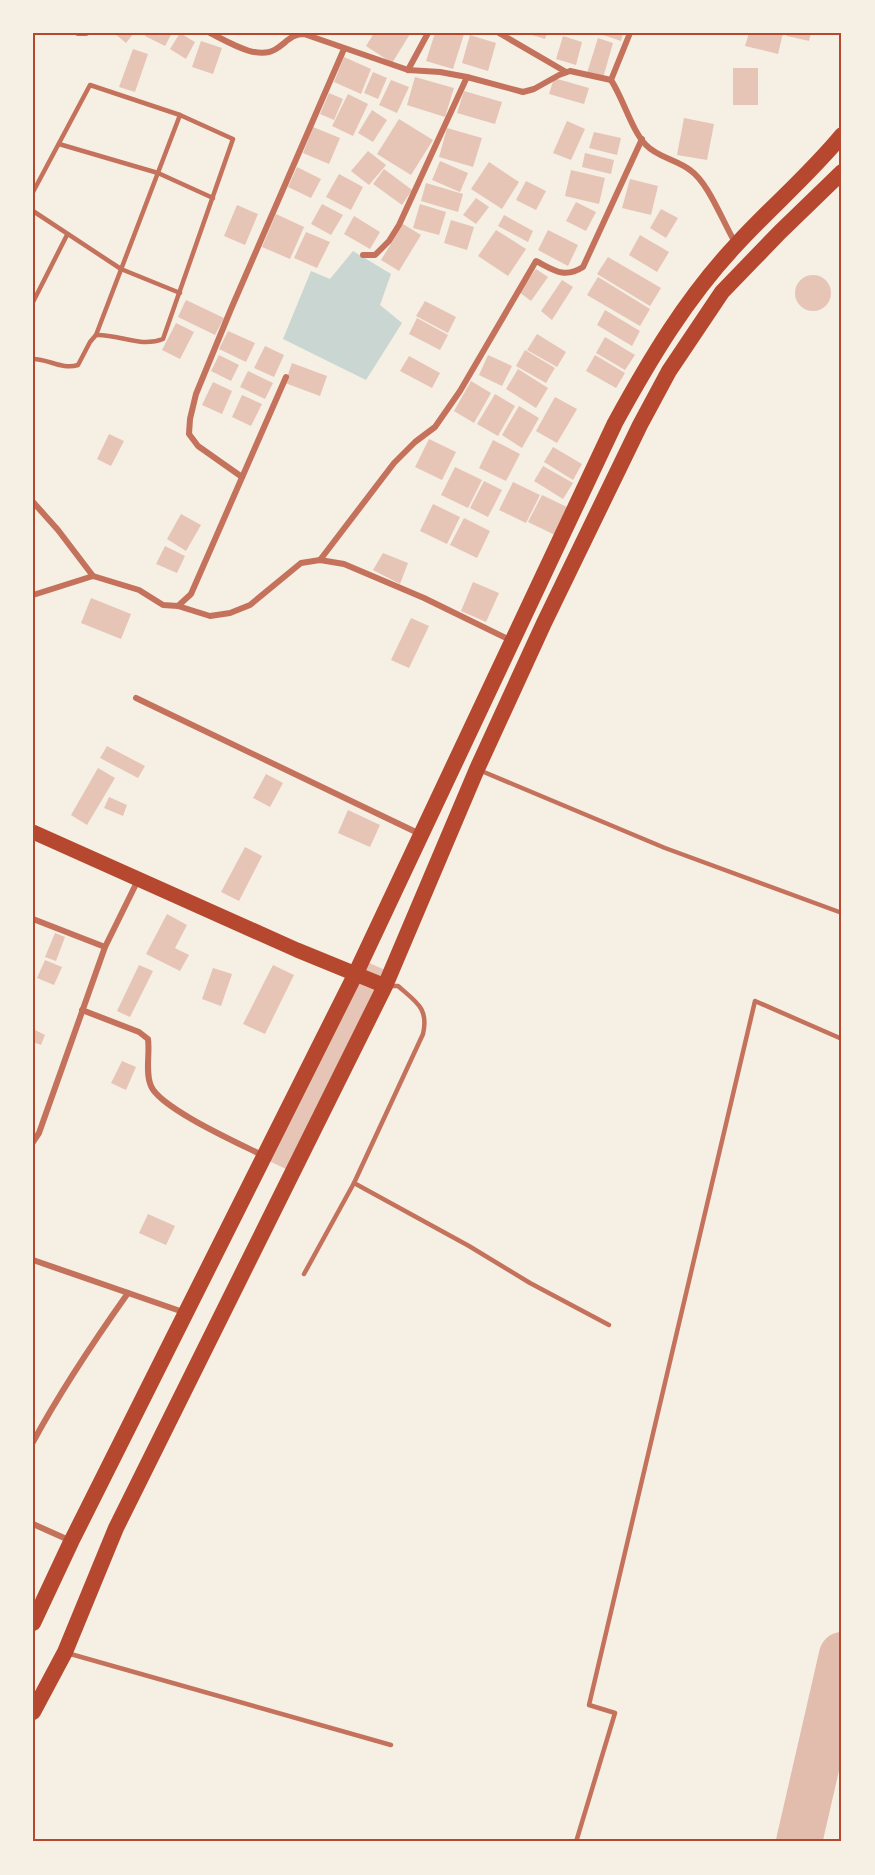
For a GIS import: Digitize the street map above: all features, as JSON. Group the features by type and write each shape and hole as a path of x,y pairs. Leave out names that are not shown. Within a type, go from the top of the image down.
{"highway":[{"path":"33,1623 71,1542 355,975 615,423 647,365 677,318 736,245 842,135"},
{"path":"33,1712 65,1652 116,1528 385,986 477,769 544,623 640,425 669,371 723,292 842,172"}],"main road":[{"path":"33,832 355,975 385,986"}],"street":[{"path":"78,33 86,33"},
{"path":"210,33 247,50 263,53 275,51 296,34 312,35 344,49 408,70 467,77 523,92 534,89 566,72"},
{"path":"408,70 428,33"},
{"path":"499,33 566,72 611,80"},
{"path":"630,33 611,80 646,145 690,170 703,184 736,245"},
{"path":"242,477 198,446 189,434 190,419 196,394 231,309 344,49"},
{"path":"363,255 375,255 382,250 394,233 467,77"},
{"path":"320,560 394,463 415,442 435,427 460,391 536,261 560,272 573,274 583,267 642,139"},
{"path":"178,606 191,594 286,377"},
{"path":"33,502 93,576"},
{"path":"33,595 93,576 139,590 162,605 178,606 210,616 230,613 250,605 301,563 320,560 344,564 424,598 513,641"},
{"path":"136,698 422,835"},
{"path":"33,1142 39,1133 105,947 139,878"},
{"path":"33,920 105,947"},
{"path":"82,1010 139,1032 148,1039 150,1085 158,1096 174,1108 263,1156"},
{"path":"33,1260 186,1313"},
{"path":"33,1442 80,1362 128,1293"},
{"path":"33,1524 71,1542"}],"lane":[{"path":"33,192 90,86 180,115 233,139 163,339 154,343 143,343 96,335"},
{"path":"33,359 41,359 70,368 78,366 96,335 180,115"},
{"path":"59,144 158,173 213,198"},
{"path":"33,211 121,269 180,293"},
{"path":"33,302 67,235"},
{"path":"477,769 665,848 842,913"},
{"path":"304,1275 354,1183 423,1034 426,1018 419,1005 398,986 385,986"},
{"path":"576,1842 615,1713 589,1705 755,1001 842,1039"},
{"path":"354,1183 609,1325"},
{"path":"65,1652 391,1745"}],"shaded area":[{"path":"353,251 391,274 380,305 402,323 366,380 283,339 311,271 330,279"}],"building":[{"path":"114,33 134,33 126,43"},
{"path":"146,33 172,33 165,46 145,36"},
{"path":"180,33 195,42 186,59 170,49"},
{"path":"374,33 410,34 392,63 366,46"},
{"path":"435,33 464,34 453,69 426,61"},
{"path":"526,33 547,33 545,39"},
{"path":"597,33 623,33 621,41"},
{"path":"749,33 783,33 778,54 745,46"},
{"path":"787,33 811,33 809,41 787,36"},
{"path":"470,35 496,43 488,71 462,63"},
{"path":"563,36 582,42 576,65 556,59"},
{"path":"598,38 613,43 603,78 587,73"},
{"path":"201,41 222,48 213,74 192,67"},
{"path":"133,49 148,54 135,92 119,87"},
{"path":"344,57 371,69 361,94 334,82"},
{"path":"733,68 758,68 758,105 733,105"},
{"path":"373,72 387,78 378,99 364,93"},
{"path":"415,77 454,88 445,117 407,105"},
{"path":"554,78 589,88 584,104 549,94"},
{"path":"391,80 409,87 397,113 379,105"},
{"path":"464,91 502,102 495,124 457,113"},
{"path":"329,93 343,99 334,120 320,114"},
{"path":"348,94 368,104 353,136 332,126"},
{"path":"372,110 387,120 373,142 358,133"},
{"path":"684,118 714,124 707,160 677,155"},
{"path":"399,119 433,140 411,175 377,154"},
{"path":"567,121 585,129 571,160 553,153"},
{"path":"313,127 340,138 329,164 303,153"},
{"path":"447,128 482,138 473,167 439,157"},
{"path":"594,132 621,138 617,155 589,148"},
{"path":"368,151 386,165 369,185 351,171"},
{"path":"585,153 614,160 611,174 582,167"},
{"path":"440,161 468,173 460,192 432,180"},
{"path":"489,162 519,182 502,209 471,189"},
{"path":"297,167 321,179 311,198 288,187"},
{"path":"384,169 412,190 402,205 373,184"},
{"path":"571,170 605,178 599,204 565,196"},
{"path":"339,174 363,187 351,210 326,197"},
{"path":"630,179 658,186 651,215 622,208"},
{"path":"526,181 546,191 536,210 516,200"},
{"path":"426,183 463,194 458,212 421,201"},
{"path":"476,198 489,207 476,224 463,215"},
{"path":"576,202 596,212 586,231 566,221"},
{"path":"322,204 343,215 331,235 311,224"},
{"path":"420,204 446,212 439,235 413,228"},
{"path":"237,205 258,214 245,245 224,236"},
{"path":"661,209 678,218 666,238 650,228"},
{"path":"276,214 304,227 290,259 262,247"},
{"path":"504,215 533,231 528,242 498,226"},
{"path":"354,216 380,232 370,249 344,234"},
{"path":"451,220 474,227 467,250 444,243"},
{"path":"403,224 421,235 399,271 381,260"},
{"path":"496,230 526,249 508,276 478,256"},
{"path":"548,230 578,245 568,266 538,250"},
{"path":"306,232 330,242 317,268 294,258"},
{"path":"640,235 669,252 657,272 629,255"},
{"path":"608,257 661,288 650,306 597,274"},
{"path":"536,269 548,277 531,301 519,292"},
{"path":"813,275 826,280 831,293 826,306 813,311 800,306 795,293 800,280"},
{"path":"598,277 650,309 640,326 587,295"},
{"path":"562,280 573,287 552,320 541,311"},
{"path":"186,300 224,318 215,335 178,317"},
{"path":"425,301 456,317 448,333 416,316"},
{"path":"605,310 640,331 632,346 597,325"},
{"path":"417,318 448,335 440,350 409,334"},
{"path":"176,323 194,332 180,359 162,350"},
{"path":"228,331 255,343 246,362 219,349"},
{"path":"537,334 566,352 557,367 527,350"},
{"path":"605,337 635,355 625,370 596,353"},
{"path":"265,346 284,355 274,377 254,368"},
{"path":"525,350 555,368 546,383 516,366"},
{"path":"219,355 239,365 231,381 211,371"},
{"path":"488,355 512,366 502,386 479,375"},
{"path":"595,355 625,373 616,388 586,371"},
{"path":"409,356 440,373 432,388 400,371"},
{"path":"292,363 327,376 320,396 285,383"},
{"path":"518,369 548,388 536,408 506,389"},
{"path":"248,371 273,383 265,399 240,387"},
{"path":"471,381 491,393 474,423 454,411"},
{"path":"213,382 232,391 222,414 202,405"},
{"path":"495,394 515,406 498,436 477,424"},
{"path":"242,395 262,404 251,426 232,417"},
{"path":"555,397 577,409 557,443 536,431"},
{"path":"519,406 539,418 522,448 502,435"},
{"path":"109,434 124,441 111,466 97,459"},
{"path":"429,439 456,452 442,480 415,467"},
{"path":"493,440 520,454 506,481 479,468"},
{"path":"553,447 582,464 573,480 544,462"},
{"path":"543,466 573,483 563,499 534,481"},
{"path":"455,467 482,480 468,508 441,495"},
{"path":"484,481 502,490 488,517 470,508"},
{"path":"513,482 540,495 526,523 499,510"},
{"path":"542,495 569,508 555,535 528,522"},
{"path":"433,504 460,517 447,544 420,531"},
{"path":"181,514 201,525 186,551 167,539"},
{"path":"464,518 490,531 477,558 450,545"},
{"path":"165,546 185,556 177,573 156,564"},
{"path":"383,553 408,563 400,584 373,570"},
{"path":"473,582 499,593 486,622 461,611"},
{"path":"91,598 131,614 121,639 81,623"},
{"path":"411,618 429,626 409,668 391,660"},
{"path":"107,746 145,766 138,778 100,758"},
{"path":"98,768 115,778 87,825 71,815"},
{"path":"266,774 283,783 270,807 253,798"},
{"path":"109,797 127,805 123,816 104,808"},
{"path":"348,810 380,825 370,847 338,833"},
{"path":"245,847 262,856 239,901 221,892"},
{"path":"167,914 187,925 175,948 189,955 180,971 146,954"},
{"path":"55,933 65,937 56,961 45,957"},
{"path":"45,960 62,967 54,985 37,978"},
{"path":"365,961 385,970 288,1170 265,1159"},
{"path":"139,965 153,971 130,1017 117,1011"},
{"path":"273,965 294,975 265,1034 243,1024"},
{"path":"213,968 232,974 221,1006 202,999"},
{"path":"33,1029 45,1035 41,1045 33,1042"},
{"path":"122,1061 136,1067 126,1090 111,1083"},
{"path":"148,1214 175,1226 166,1245 139,1233"}],"taxiway":[{"path":"799,1842 842,1655"}]}
